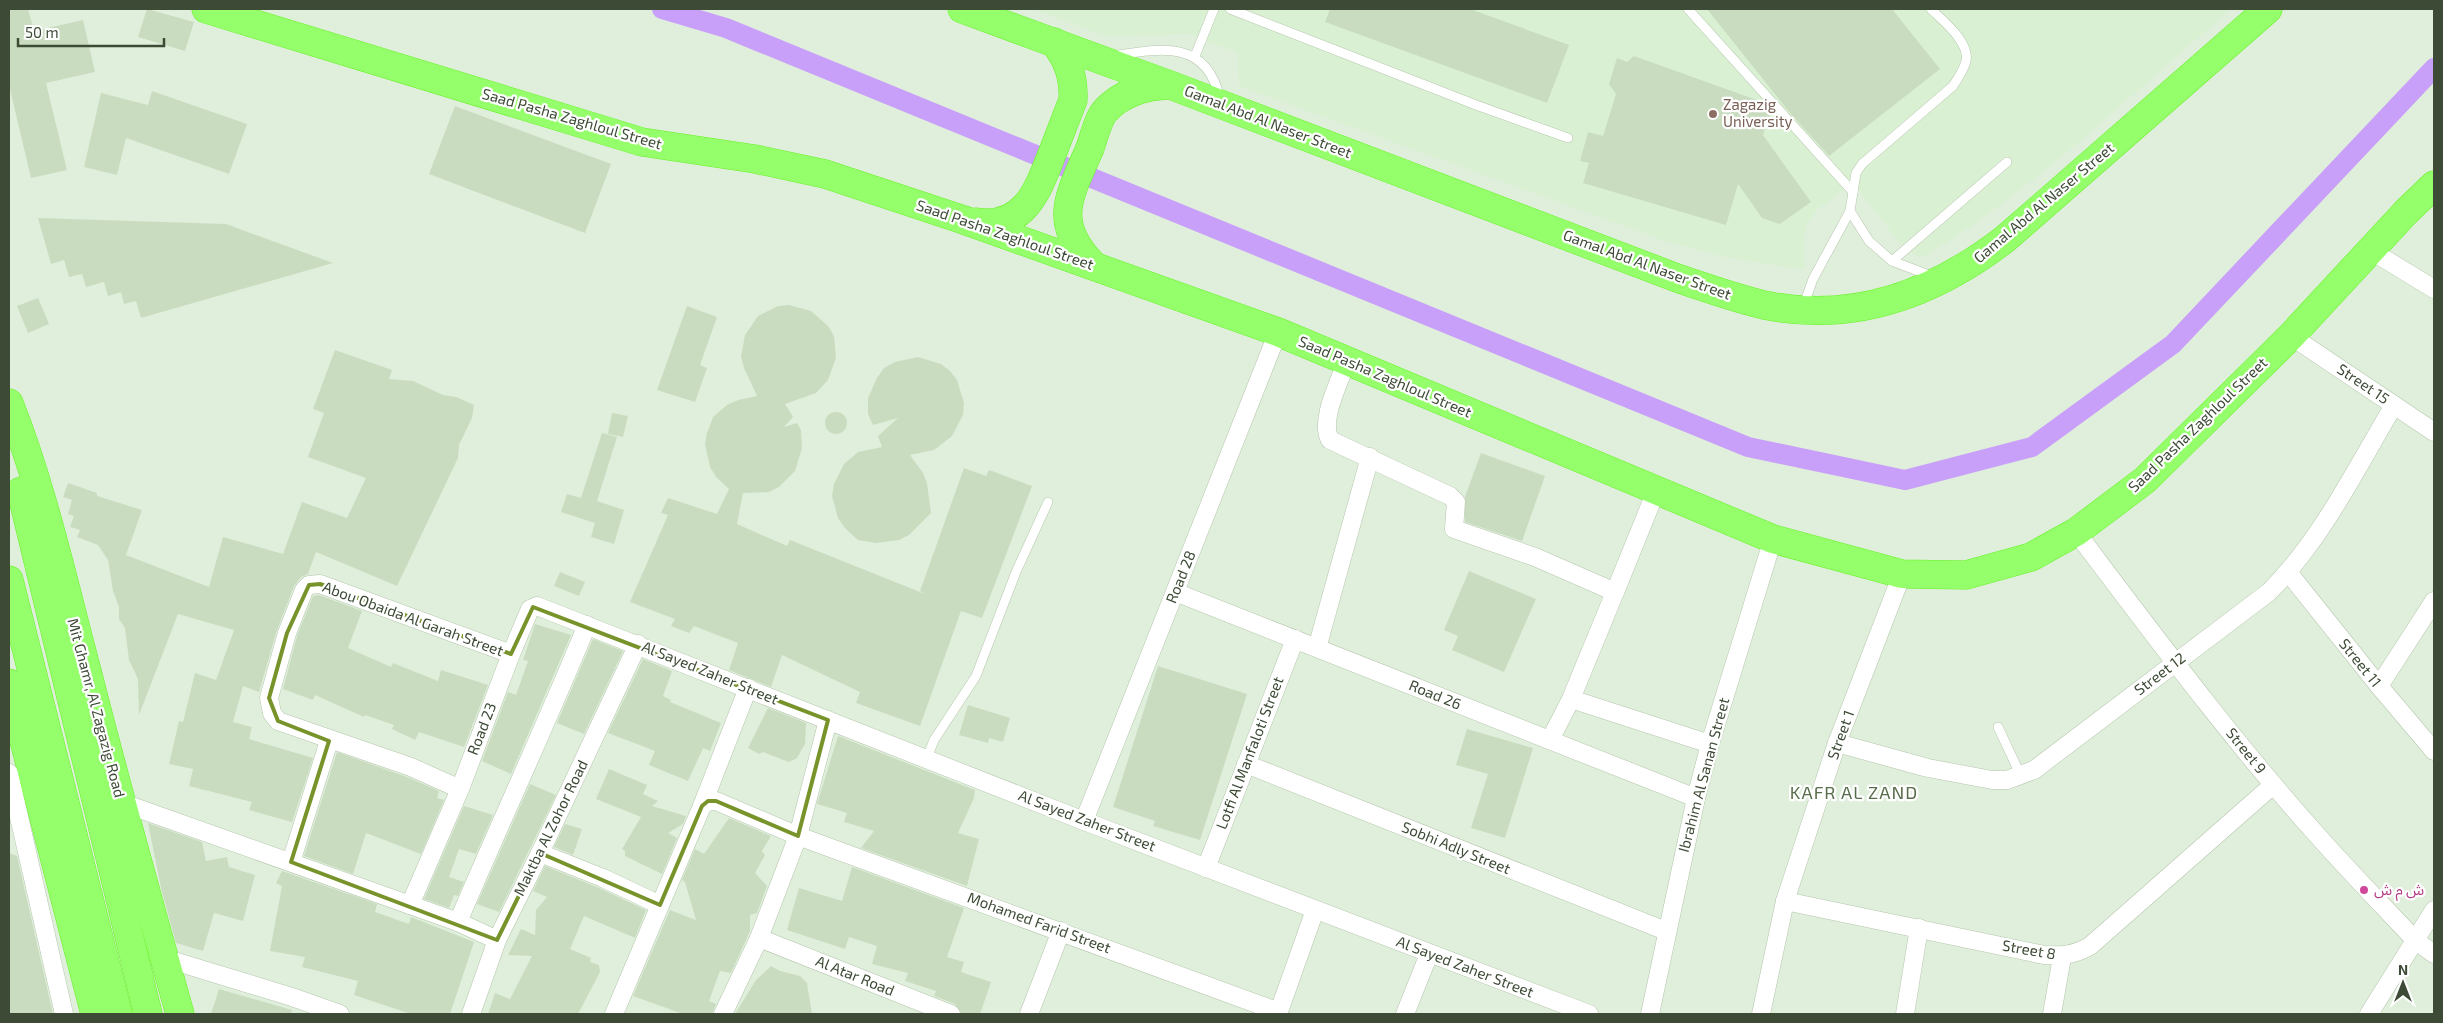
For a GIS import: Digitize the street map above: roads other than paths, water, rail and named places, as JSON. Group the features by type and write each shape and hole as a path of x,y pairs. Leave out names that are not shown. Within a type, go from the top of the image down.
{"highway":[{"name":"Saad Pasha Zaghloul Street","path":"206,9 642,142 755,159 824,174 964,220 1278,332 1773,539 1902,574 1966,575 2031,557 2076,532 2145,480 2291,336 2370,250 2434,185"},
{"name":"Gamal Abd Al Naser Street","path":"962,9 1221,104 1677,278 1730,296 1766,305 1802,310 1838,309 1874,304 1910,295 1976,262 2006,238 2268,9"},
{"path":"964,220 981,223 998,222 1014,216 1038,192 1073,100 1074,87 1068,63 1054,42"},
{"path":"1094,266 1076,244 1071,230 1067,202 1105,111 1128,94 1142,88 1170,85"},
{"name":"Mit Ghamr, Al Zagazig Road","path":"9,403 26,444 54,544 120,802 180,1014"},
{"name":"Mit Ghamr, Al Zagazig Road","path":"9,418 30,532 148,1014"},
{"path":"9,580 118,1014"},
{"path":"9,684 95,1014"}],"street":[{"path":"2370,250 2434,289"},
{"name":"Road 28","path":"1084,821 1278,332"},
{"name":"Street 15","path":"2291,336 2434,432"},
{"path":"1347,360 1326,421 1326,433 1334,443 1370,457 1450,496 1456,502 1454,529 1535,557 1615,592"},
{"name":"Street 12","path":"1837,743 1928,768 1992,780 2007,780 2034,770 2269,592 2288,572 2320,529 2394,405"},
{"path":"1317,648 1370,457"},
{"path":"1550,740 1570,699 1656,491"},
{"name":"Street 9","path":"2076,532 2175,662 2317,836 2416,941 2434,954"},
{"name":"Ibrahim Al Sanan Street","path":"1650,1014 1666,931 1696,798 1710,744 1773,539"},
{"name":"Street 11","path":"2288,572 2379,686 2434,751"},
{"name":"Street 1","path":"1761,1014 1785,901 1837,743 1902,574"},
{"name":"Abou Obaida Al Garah Street","path":"460,789 411,767 330,741 278,721 272,713 269,698 286,633 304,590 309,585 320,584 511,654"},
{"name":"Road 26","path":"1175,592 1696,798"},
{"path":"2379,686 2434,603"},
{"name":"Road 23","path":"410,905 460,789 511,654 533,607 537,606 587,625"},
{"path":"458,922 502,818 552,711 587,625"},
{"name":"Al Sayed Zaher Street","path":"587,625 1084,821 1589,1014"},
{"name":"Lotfi Al Manfaloti Street","path":"1206,868 1295,639"},
{"name":"Maktba Al Zohor Road","path":"471,1014 497,940 638,644"},
{"path":"614,1014 702,806 748,688"},
{"path":"1570,699 1710,744"},
{"path":"723,1014 758,938 798,836 828,720"},
{"path":"291,862 330,741"},
{"name":"Sobhi Adly Street","path":"1246,764 1666,931"},
{"path":"9,773 64,1014"},
{"name":"Street 8","path":"1785,901 2062,956 2076,954 2090,946 2274,785"},
{"name":"Mohamed Farid Street","path":"702,806 708,801 716,801 798,836 1061,931 1279,1013"},
{"path":"120,802 458,922 497,940"},
{"path":"540,853 603,878 660,905"},
{"path":"1279,1013 1315,910"},
{"path":"2369,1014 2434,910"},
{"path":"1905,1014 1919,928"},
{"path":"1029,1014 1061,931"},
{"name":"Al Atar Road","path":"758,938 951,1014"},
{"path":"1405,1014 1429,954"},
{"path":"2052,1014 2062,956"},
{"path":"164,958 292,997 340,1014"}],"lane":[{"path":"1195,56 1214,9"},
{"path":"1230,9 1476,105 1568,138"},
{"path":"1688,9 1853,192"},
{"path":"1802,310 1813,279 1850,211 1856,173 1862,164 1953,86 1967,59 1961,42 1931,9"},
{"path":"1098,58 1161,49 1176,50 1195,56 1213,76 1221,104"},
{"path":"1892,261 2007,162"},
{"path":"1850,211 1869,241 1892,261 1943,280"},
{"path":"927,758 934,740 976,676 1016,572 1048,502"},
{"path":"1998,727 2021,776"}],"waterway":[{"path":"662,9 726,28 1748,447 1905,480 2032,447 2173,344 2434,68"}],"place":[{"name":"Zagazig University","path":"1713,114"},
{"name":"ش م ش","path":"2364,890"}],"district":[{"name":"KAFR AL ZAND","path":"1854,793"}]}
